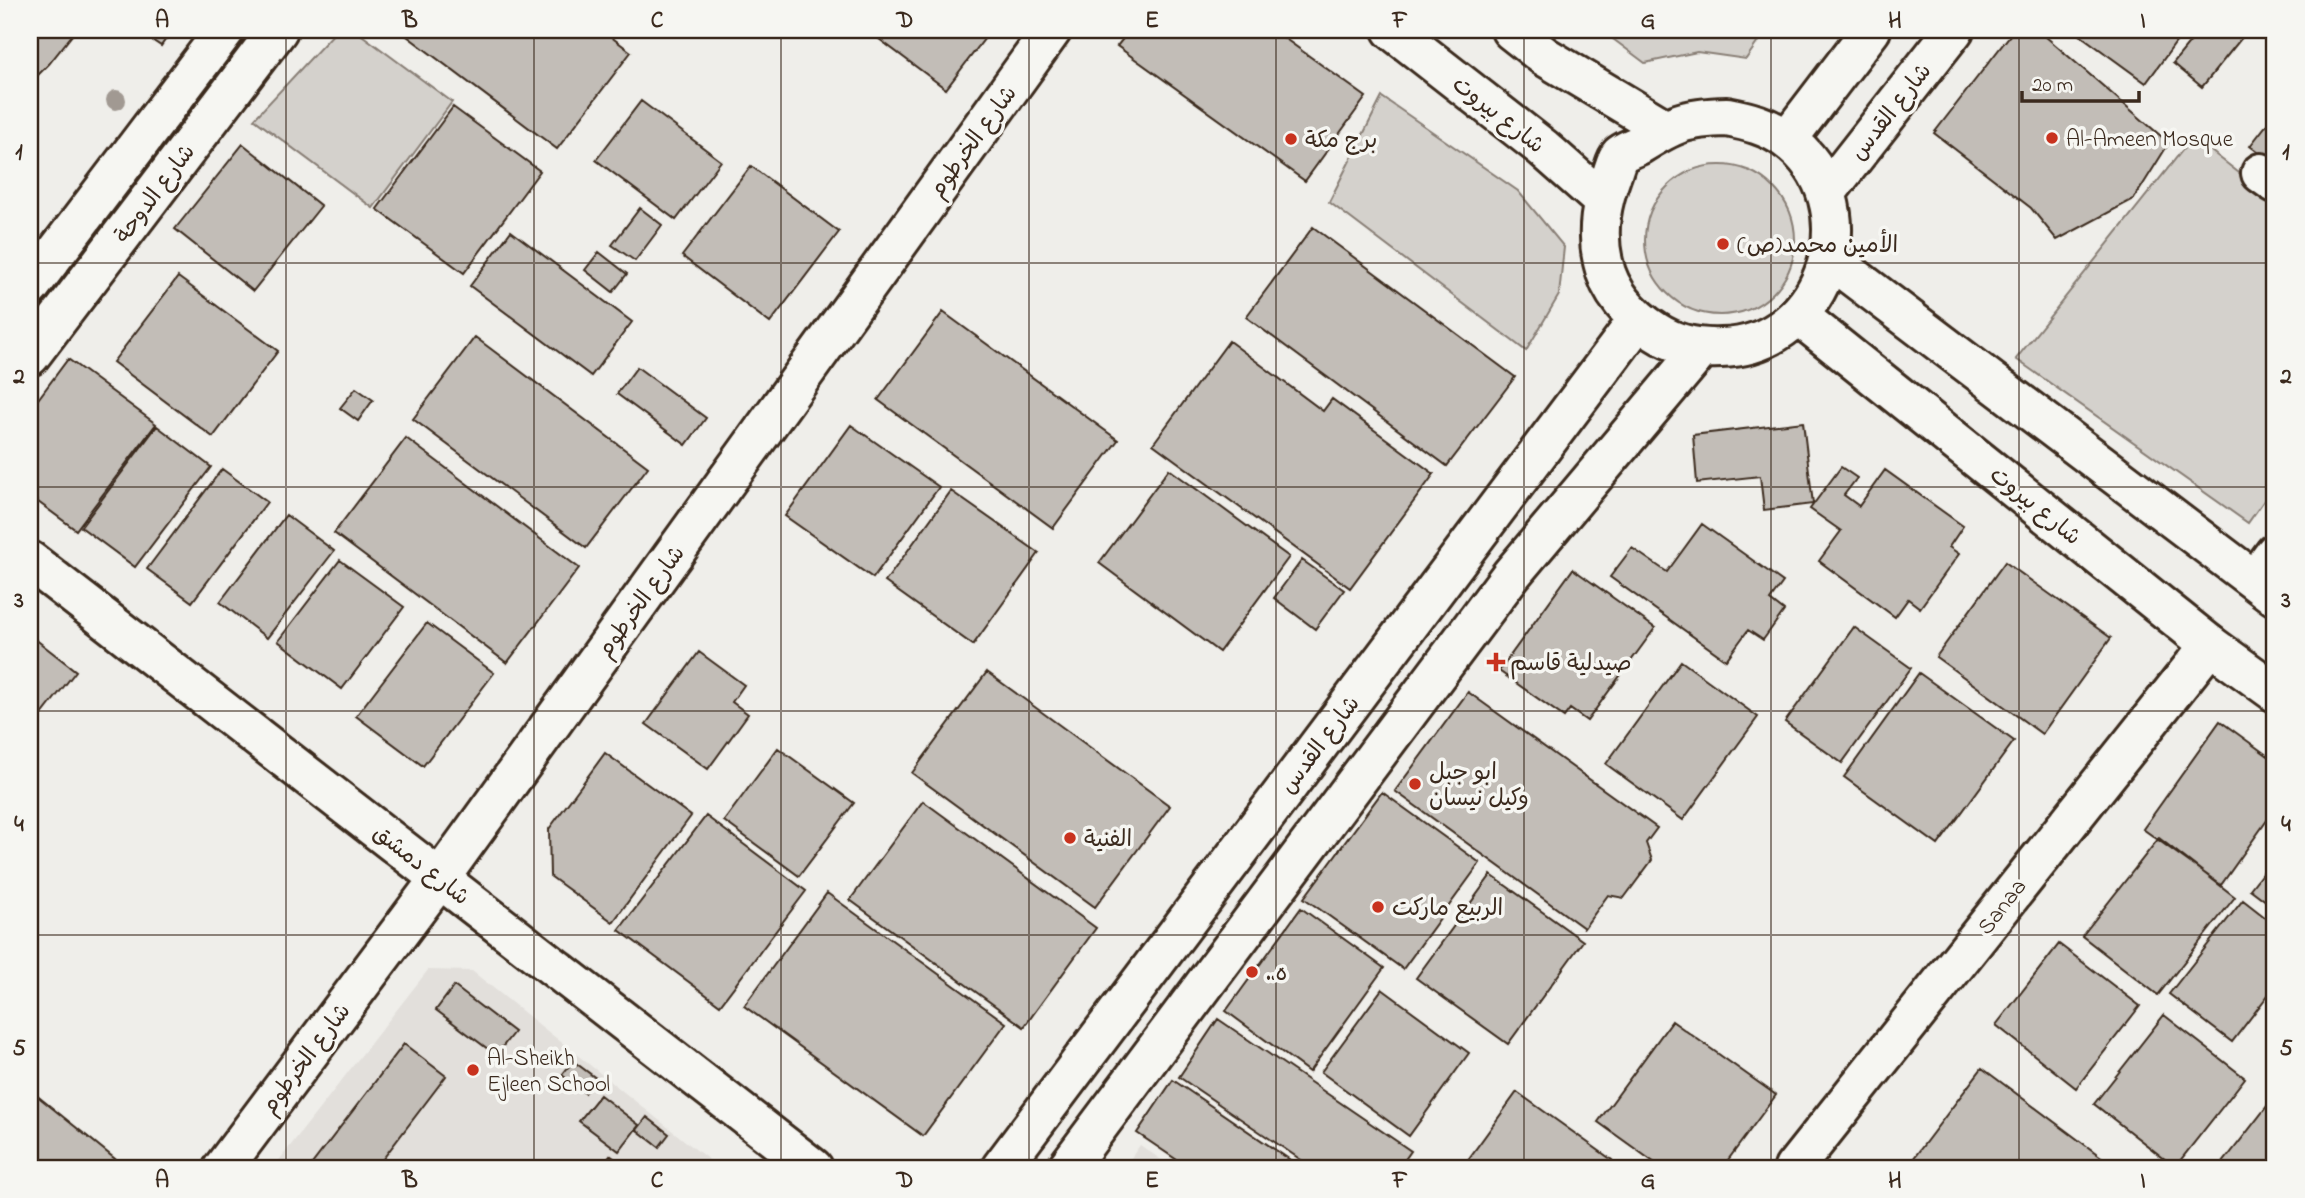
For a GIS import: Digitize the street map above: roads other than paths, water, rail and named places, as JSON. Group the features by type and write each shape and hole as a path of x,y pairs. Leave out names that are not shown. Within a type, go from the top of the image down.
{"main road":[{"name":"شارع الدوحة","path":"30,287 225,30"},
{"name":"شارع الدوحة","path":"30,356 278,30"},
{"name":"شارع الخرطوم","path":"223,1168 440,878 1052,30"},
{"name":"شارع بيروت","path":"1392,30 1543,148 1603,201"},
{"path":"1511,30 1544,56 1664,128"},
{"path":"1787,139 1871,30"},
{"name":"شارع القدس","path":"1826,193 1954,30"},
{"path":"1727,117 1759,124 1787,139 1810,163 1826,193 1833,225 1830,259 1818,290 1799,316 1769,336 1736,348 1701,349 1668,340 1638,320 1617,295 1603,266 1598,233 1603,201 1619,156 1664,128 1695,118 1727,117"},
{"path":"1830,259 2268,576"},
{"name":"شارع بيروت","path":"1799,316 2210,645 2275,692"},
{"name":"شارع القدس","path":"1001,1168 1638,320"},
{"path":"1067,1168 1511,575 1701,349"},
{"name":"شارع دمشق","path":"30,561 813,1168"},
{"name":"Sanaa","path":"1794,1168 2210,645"}],"place":[{"name":"Al-Ameen Mosque","path":"2052,138"},
{"name":"برج مكة","path":"1291,139"},
{"name":"الأمين محمد(ص)","path":"1723,244"},
{"name":"صيدلية قاسم","path":"1496,662"},
{"name":"ابو جبل وكيل نيسان","path":"1415,784"},
{"name":"الفنية","path":"1070,838"},
{"name":"الربيع ماركت","path":"1378,907"},
{"name":"..ه","path":"1252,972"},
{"name":"Al-Sheikh Ejleen School","path":"473,1070"}]}
